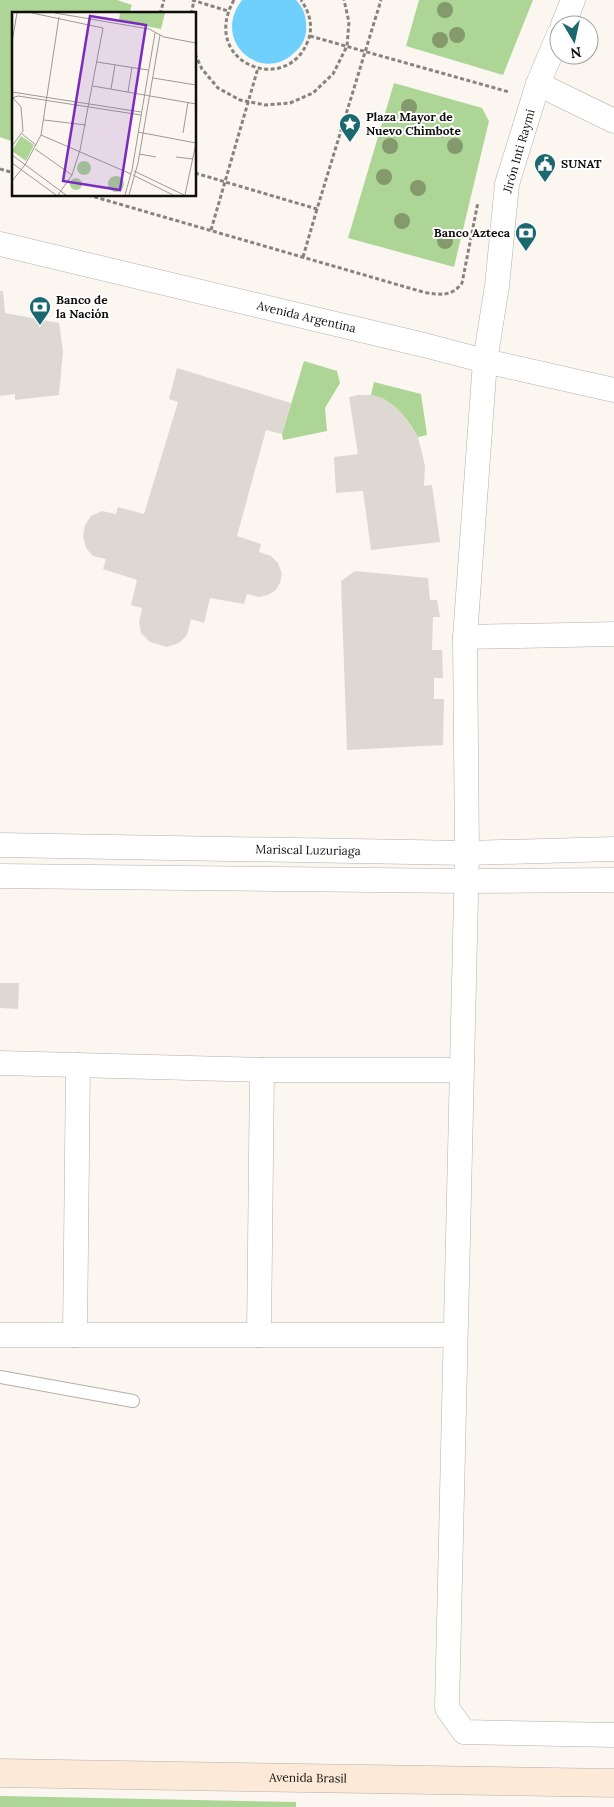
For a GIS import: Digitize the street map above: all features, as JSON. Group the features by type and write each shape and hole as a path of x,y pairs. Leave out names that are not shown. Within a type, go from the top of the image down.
{"main road":[{"name":"Avenida Brasil","path":"0,1774 614,1783"}],"street":[{"path":"567,15 574,0"},
{"name":"Jirón Inti Raymi","path":"549,58 538,84 507,184 497,286 485,361 465,637 467,853 447,1708 464,1732 614,1735"},
{"path":"538,84 614,121"},
{"name":"Avenida Argentina","path":"0,244 485,361 614,390"},
{"path":"465,637 614,634"},
{"name":"Mariscal Luzuriaga","path":"0,845 467,853 614,849"},
{"path":"0,876 466,881 614,880"},
{"path":"0,1064 262,1070 461,1070"},
{"path":"75,1335 78,1065"},
{"path":"259,1335 262,1070"},
{"path":"0,1335 455,1336"}],"lane":[{"path":"0,1377 133,1401"}],"path":[{"path":"193,0 228,11"},
{"path":"234,0 228,11 225,26 227,40 233,52 243,62 269,70 283,67 295,60 304,50 310,36 311,23 308,9 301,0"},
{"path":"196,56 202,69 218,88 240,100 265,106 290,103 313,92 333,74 346,46 349,22 344,0"},
{"path":"303,257 381,0"},
{"path":"310,36 508,92 512,83"},
{"path":"211,230 258,68"},
{"path":"196,172 317,209"},
{"path":"91,196 423,292 444,295 458,289 462,283 480,194"},
{"path":"103,200 105,196"}],"green space":[{"path":"0,0 117,0 132,5 130,12 12,12 12,141 0,137"},
{"path":"419,0 533,0 503,75 406,46"},
{"path":"394,83 482,108 489,121 454,267 348,238"},
{"path":"304,361 337,371 340,383 325,408 327,431 283,440 282,434"},
{"path":"374,382 421,394 427,435 418,437 409,423 393,405 371,395"},
{"path":"0,1796 296,1802 296,1807 0,1807"}],"water":[{"path":"242,0 296,0 305,15 306,23 305,38 299,48 282,61 269,64 256,61 244,54 236,44 232,30 234,16"}],"building":[{"path":"0,291 3,291 5,313 59,323 63,351 59,395 15,400 15,394 0,396"},
{"path":"177,368 291,403 282,434 266,430 237,536 261,544 259,552 271,556 278,563 282,574 280,583 276,590 268,595 259,597 247,594 244,604 210,598 204,623 191,619 187,635 179,643 167,647 150,642 141,633 139,622 142,608 131,605 137,580 103,569 106,559 93,556 86,548 83,536 85,525 91,516 102,511 116,514 118,507 144,514 178,402 169,399"},
{"path":"371,395 383,398 402,413 418,437 425,466 424,486 432,485 440,542 371,550 363,491 336,493 334,457 358,454 349,397"},
{"path":"355,571 428,578 430,600 437,600 440,617 433,617 432,650 442,650 443,678 434,678 434,699 444,699 443,745 347,750 341,581"},
{"path":"0,983 19,983 18,1009 0,1008"}],"place":[{"name":"Plaza Mayor de Nuevo Chimbote","path":"350,143"},
{"name":"SUNAT","path":"545,183"},
{"name":"Banco Azteca","path":"526,252"},
{"name":"Banco de la Nación","path":"40,326"}]}
